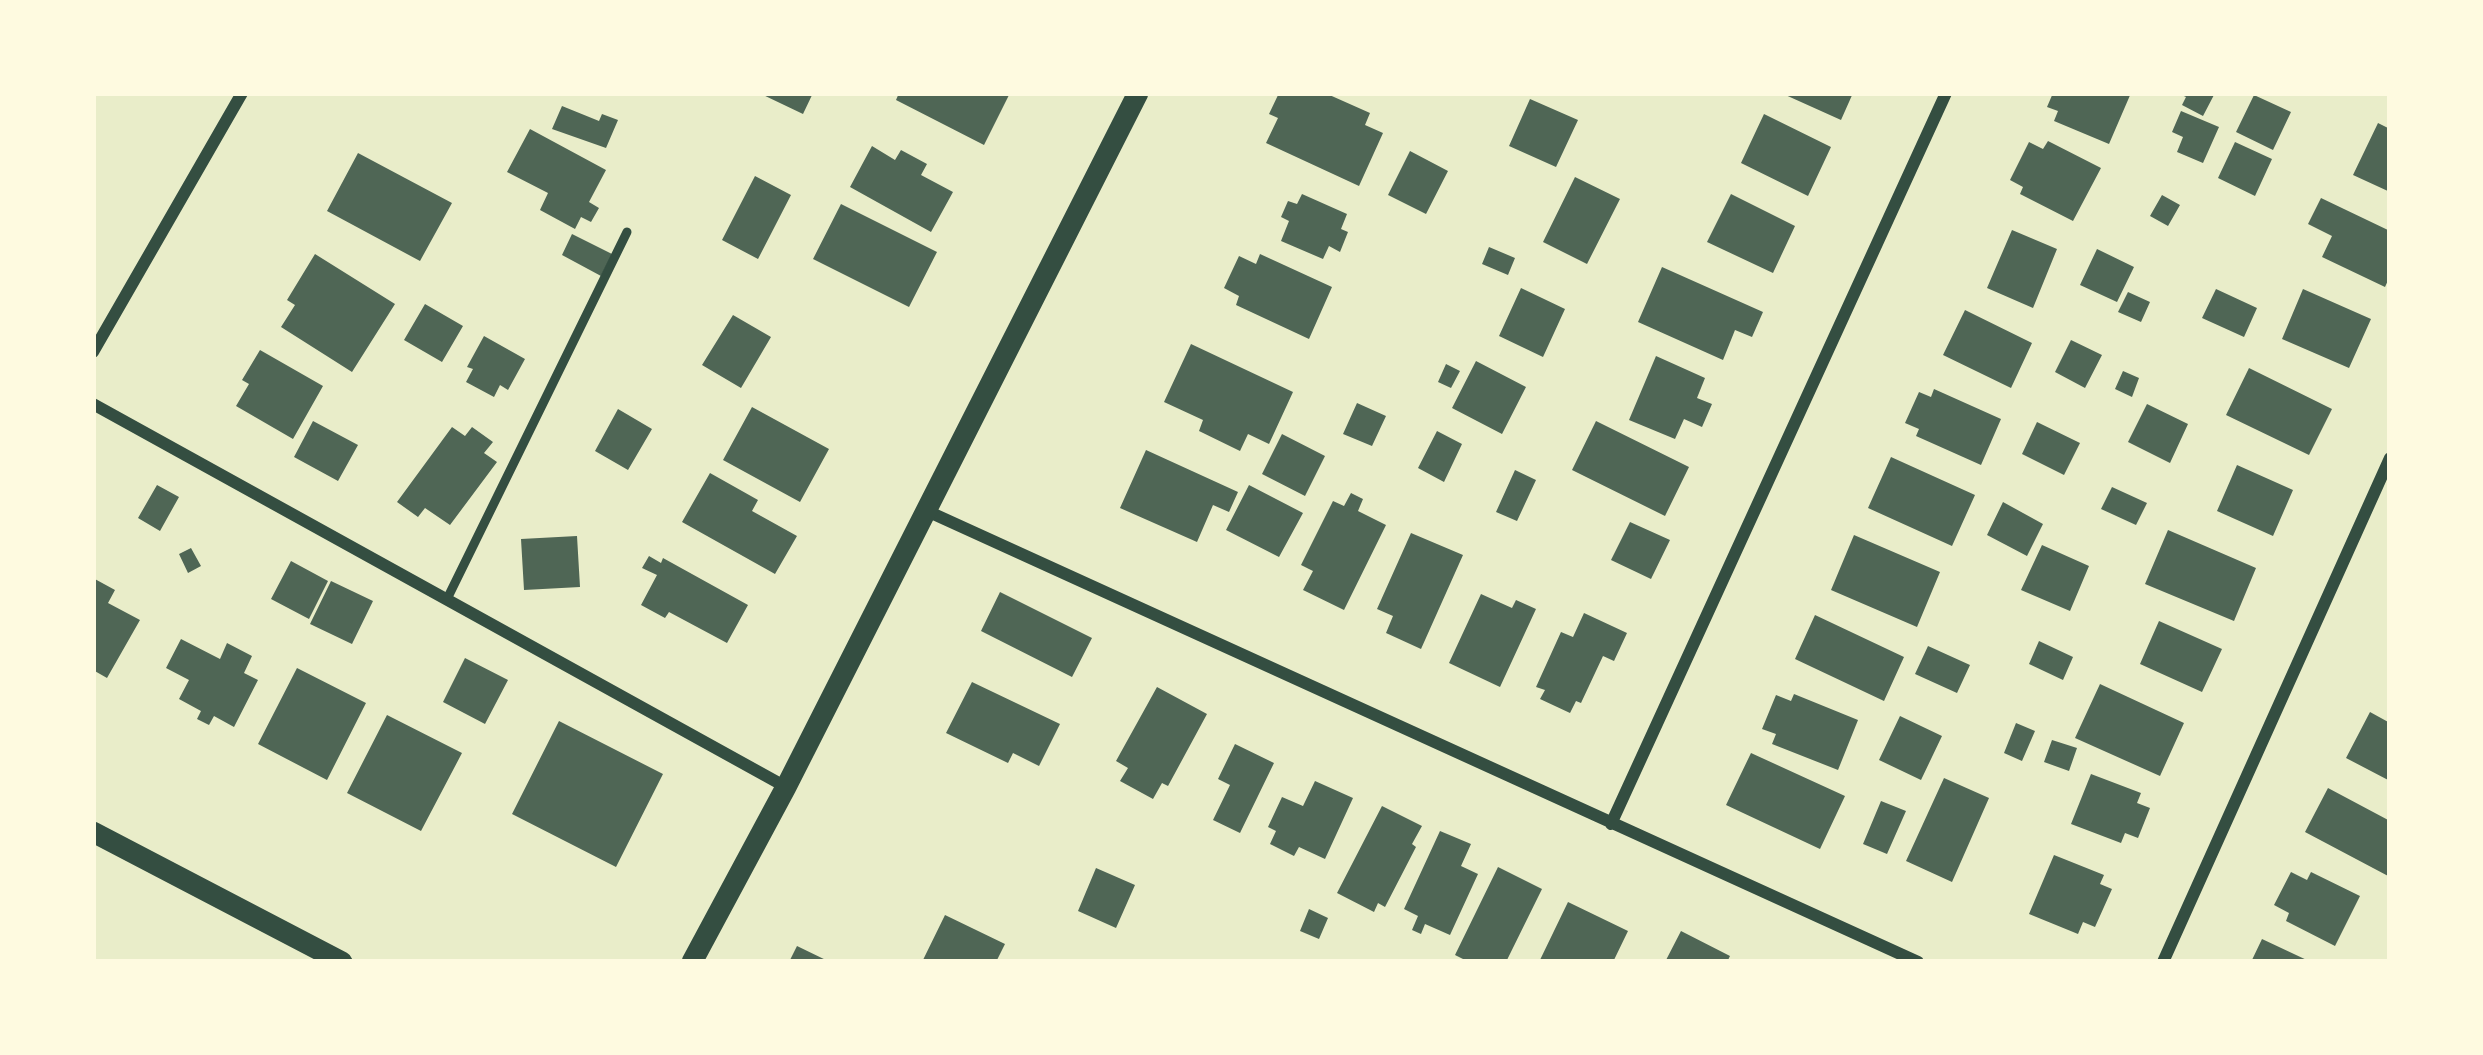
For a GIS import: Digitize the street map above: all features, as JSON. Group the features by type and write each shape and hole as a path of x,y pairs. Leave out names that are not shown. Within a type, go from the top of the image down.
{"street":[{"path":"93,352 242,93"},
{"path":"692,962 786,788 1138,93"},
{"path":"1611,824 1946,93"},
{"path":"93,404 786,788"},
{"path":"2163,962 2390,458"},
{"path":"927,511 1918,962"},
{"path":"93,832 342,962"}],"lane":[{"path":"448,597 627,232"}],"building":[{"path":"759,93 813,93 803,114"},
{"path":"899,93 1010,93 984,145 896,100"},
{"path":"1279,93 1325,93 1370,113 1365,125 1383,133 1359,186 1266,143 1278,118 1269,114"},
{"path":"1781,93 1853,93 1841,120"},
{"path":"2053,93 2131,93 2109,144 2054,121 2058,111 2047,107"},
{"path":"2177,93 2215,93 2203,116 2182,105 2186,97"},
{"path":"2254,95 2291,112 2273,150 2236,132"},
{"path":"1530,99 1578,120 1556,167 1509,146"},
{"path":"562,106 599,121 602,114 618,120 606,148 552,129"},
{"path":"2181,111 2219,127 2203,163 2177,152 2183,137 2172,132"},
{"path":"1764,114 1831,147 1808,196 1741,163"},
{"path":"2378,123 2390,129 2390,192 2353,175"},
{"path":"530,129 606,170 589,202 599,208 591,222 581,217 575,229 540,210 548,193 507,172"},
{"path":"2048,141 2101,168 2073,221 2020,194 2023,187 2010,180 2029,142 2043,149"},
{"path":"2235,142 2272,159 2255,196 2218,178"},
{"path":"872,146 895,160 901,150 927,164 921,175 953,192 931,232 850,187"},
{"path":"1410,151 1448,171 1426,214 1388,195"},
{"path":"358,153 452,203 420,261 327,211"},
{"path":"755,176 791,195 758,259 722,240"},
{"path":"1575,177 1620,199 1587,264 1543,242"},
{"path":"1302,194 1347,214 1341,229 1348,232 1340,252 1329,246 1323,259 1281,241 1289,221 1281,217 1288,201 1297,204"},
{"path":"1731,194 1795,226 1773,273 1707,242"},
{"path":"2162,195 2180,205 2168,226 2150,216"},
{"path":"2321,198 2390,231 2390,276 2385,287 2322,257 2332,236 2308,224"},
{"path":"841,204 937,252 909,307 813,259"},
{"path":"2012,230 2057,249 2033,308 1987,288"},
{"path":"572,234 612,254 601,276 562,255"},
{"path":"1489,247 1515,258 1508,275 1482,264"},
{"path":"2097,249 2134,267 2117,302 2080,285"},
{"path":"315,254 395,304 352,372 281,327 295,305 287,300"},
{"path":"1260,254 1332,287 1309,339 1236,305 1239,296 1224,288 1239,256 1256,264"},
{"path":"1662,267 1763,312 1752,337 1735,330 1723,360 1638,322"},
{"path":"1521,288 1565,309 1543,357 1499,336"},
{"path":"2216,289 2257,308 2244,337 2202,318"},
{"path":"2303,289 2371,319 2349,368 2282,339"},
{"path":"2128,292 2150,302 2141,322 2118,312"},
{"path":"425,304 463,326 442,362 404,340"},
{"path":"1965,310 2032,343 2011,388 1943,355"},
{"path":"733,315 771,337 741,388 702,365"},
{"path":"484,336 525,359 508,390 500,385 494,397 466,382 473,369 467,367"},
{"path":"2071,340 2102,355 2085,388 2055,372"},
{"path":"1191,344 1293,392 1269,444 1248,434 1240,451 1199,431 1203,420 1164,402"},
{"path":"260,350 323,386 293,439 236,406 249,384 242,380"},
{"path":"1656,356 1705,378 1697,398 1712,404 1702,427 1684,419 1675,439 1629,420"},
{"path":"1476,361 1526,387 1502,434 1452,408"},
{"path":"1446,364 1460,371 1451,388 1438,382"},
{"path":"2249,368 2332,409 2309,455 2226,415"},
{"path":"2123,371 2139,378 2132,397 2115,389"},
{"path":"1934,389 2001,419 1981,465 1916,436 1919,429 1905,423 1919,392 1931,397"},
{"path":"1357,403 1386,416 1372,446 1343,434"},
{"path":"2147,404 2188,424 2170,463 2128,442"},
{"path":"752,407 829,449 800,502 723,460"},
{"path":"618,409 652,429 628,470 595,451"},
{"path":"313,421 358,445 338,481 294,457"},
{"path":"1596,421 1689,467 1665,516 1572,470"},
{"path":"2037,422 2080,443 2064,475 2022,454"},
{"path":"452,427 465,436 472,427 493,442 484,453 497,462 450,525 425,508 418,517 397,502"},
{"path":"1437,431 1462,444 1444,482 1418,468"},
{"path":"1282,434 1325,456 1305,496 1262,474"},
{"path":"1146,450 1238,492 1229,512 1213,505 1197,542 1120,508"},
{"path":"1891,457 1975,495 1952,546 1868,508"},
{"path":"2237,465 2293,490 2273,536 2217,511"},
{"path":"1515,470 1536,480 1517,521 1496,512"},
{"path":"710,473 758,500 752,511 797,536 775,574 682,522"},
{"path":"157,485 179,497 160,531 138,518"},
{"path":"1249,485 1303,513 1279,557 1226,530"},
{"path":"2112,487 2147,503 2136,525 2101,509"},
{"path":"1351,493 1363,499 1358,511 1386,525 1344,610 1303,590 1313,571 1301,565 1333,501 1344,506"},
{"path":"2003,502 2043,524 2027,556 1987,535"},
{"path":"1630,522 1670,540 1651,579 1611,560"},
{"path":"2168,530 2256,568 2234,621 2145,584"},
{"path":"1411,533 1463,555 1421,649 1386,633 1393,616 1377,609"},
{"path":"1854,535 1940,572 1917,627 1831,590"},
{"path":"577,536 580,587 524,590 521,539"},
{"path":"2042,545 2089,566 2070,611 2021,590"},
{"path":"191,548 201,566 188,573 179,554"},
{"path":"649,556 661,563 663,558 748,605 727,643 669,612 665,618 641,605 657,575 642,568"},
{"path":"291,561 328,581 309,619 271,599"},
{"path":"93,578 115,590 108,603 140,620 107,678 93,670"},
{"path":"331,581 373,601 352,644 310,624"},
{"path":"1000,592 1092,638 1072,677 981,631"},
{"path":"1481,594 1512,608 1516,600 1536,609 1500,687 1449,663"},
{"path":"1584,613 1627,633 1614,661 1603,656 1581,703 1576,701 1570,713 1540,699 1545,690 1536,687 1561,632 1573,637"},
{"path":"1815,615 1904,657 1884,701 1795,659"},
{"path":"2159,621 2222,649 2202,692 2140,664"},
{"path":"181,639 220,659 227,643 252,656 244,673 258,680 234,727 214,716 209,725 197,719 201,711 179,699 189,680 166,668"},
{"path":"2039,641 2073,657 2063,680 2029,664"},
{"path":"1928,646 1970,665 1957,693 1915,674"},
{"path":"465,658 508,680 485,724 443,702"},
{"path":"297,668 366,703 327,780 258,744"},
{"path":"972,682 1060,724 1039,766 1013,753 1008,763 946,733"},
{"path":"2100,684 2184,723 2160,776 2075,738"},
{"path":"1157,687 1207,714 1168,786 1162,783 1153,799 1120,781 1128,768 1116,761"},
{"path":"1794,694 1858,720 1838,770 1772,744 1776,734 1762,729 1776,695 1791,701"},
{"path":"2370,712 2390,723 2390,781 2346,758"},
{"path":"387,715 462,753 421,831 347,793"},
{"path":"1900,716 1942,736 1921,780 1879,760"},
{"path":"559,721 663,774 616,867 512,814"},
{"path":"2016,723 2035,731 2022,761 2004,753"},
{"path":"2052,740 2077,748 2069,771 2044,762"},
{"path":"1235,744 1274,763 1240,833 1213,820 1230,785 1218,779"},
{"path":"1751,753 1845,796 1820,849 1726,805"},
{"path":"2091,774 2141,793 2137,803 2150,808 2138,838 2125,833 2121,843 2071,824"},
{"path":"1944,778 1989,798 1952,882 1906,861"},
{"path":"1315,781 1353,798 1325,859 1299,847 1294,856 1270,844 1276,831 1268,827 1282,797 1303,806"},
{"path":"2328,788 2390,821 2390,877 2305,832"},
{"path":"1881,801 1906,811 1887,854 1863,844"},
{"path":"1382,806 1422,826 1385,907 1378,903 1374,912 1337,893"},
{"path":"1440,831 1471,844 1461,866 1478,874 1450,935 1425,924 1421,934 1412,930 1418,916 1404,909"},
{"path":"2054,855 2104,875 2100,884 2112,889 2095,927 2083,922 2078,934 2029,914"},
{"path":"1498,867 1542,889 1506,962 1469,962 1455,955"},
{"path":"1096,868 1135,885 1116,928 1078,911"},
{"path":"2291,872 2307,880 2311,872 2360,896 2335,946 2286,921 2289,913 2274,905"},
{"path":"1568,902 1628,931 1613,962 1539,962"},
{"path":"1309,909 1328,918 1319,939 1300,931"},
{"path":"945,915 1005,944 996,962 922,962"},
{"path":"1681,931 1730,956 1727,962 1665,962"},
{"path":"2262,939 2311,962 2251,962"},
{"path":"797,946 830,962 789,962"}]}
